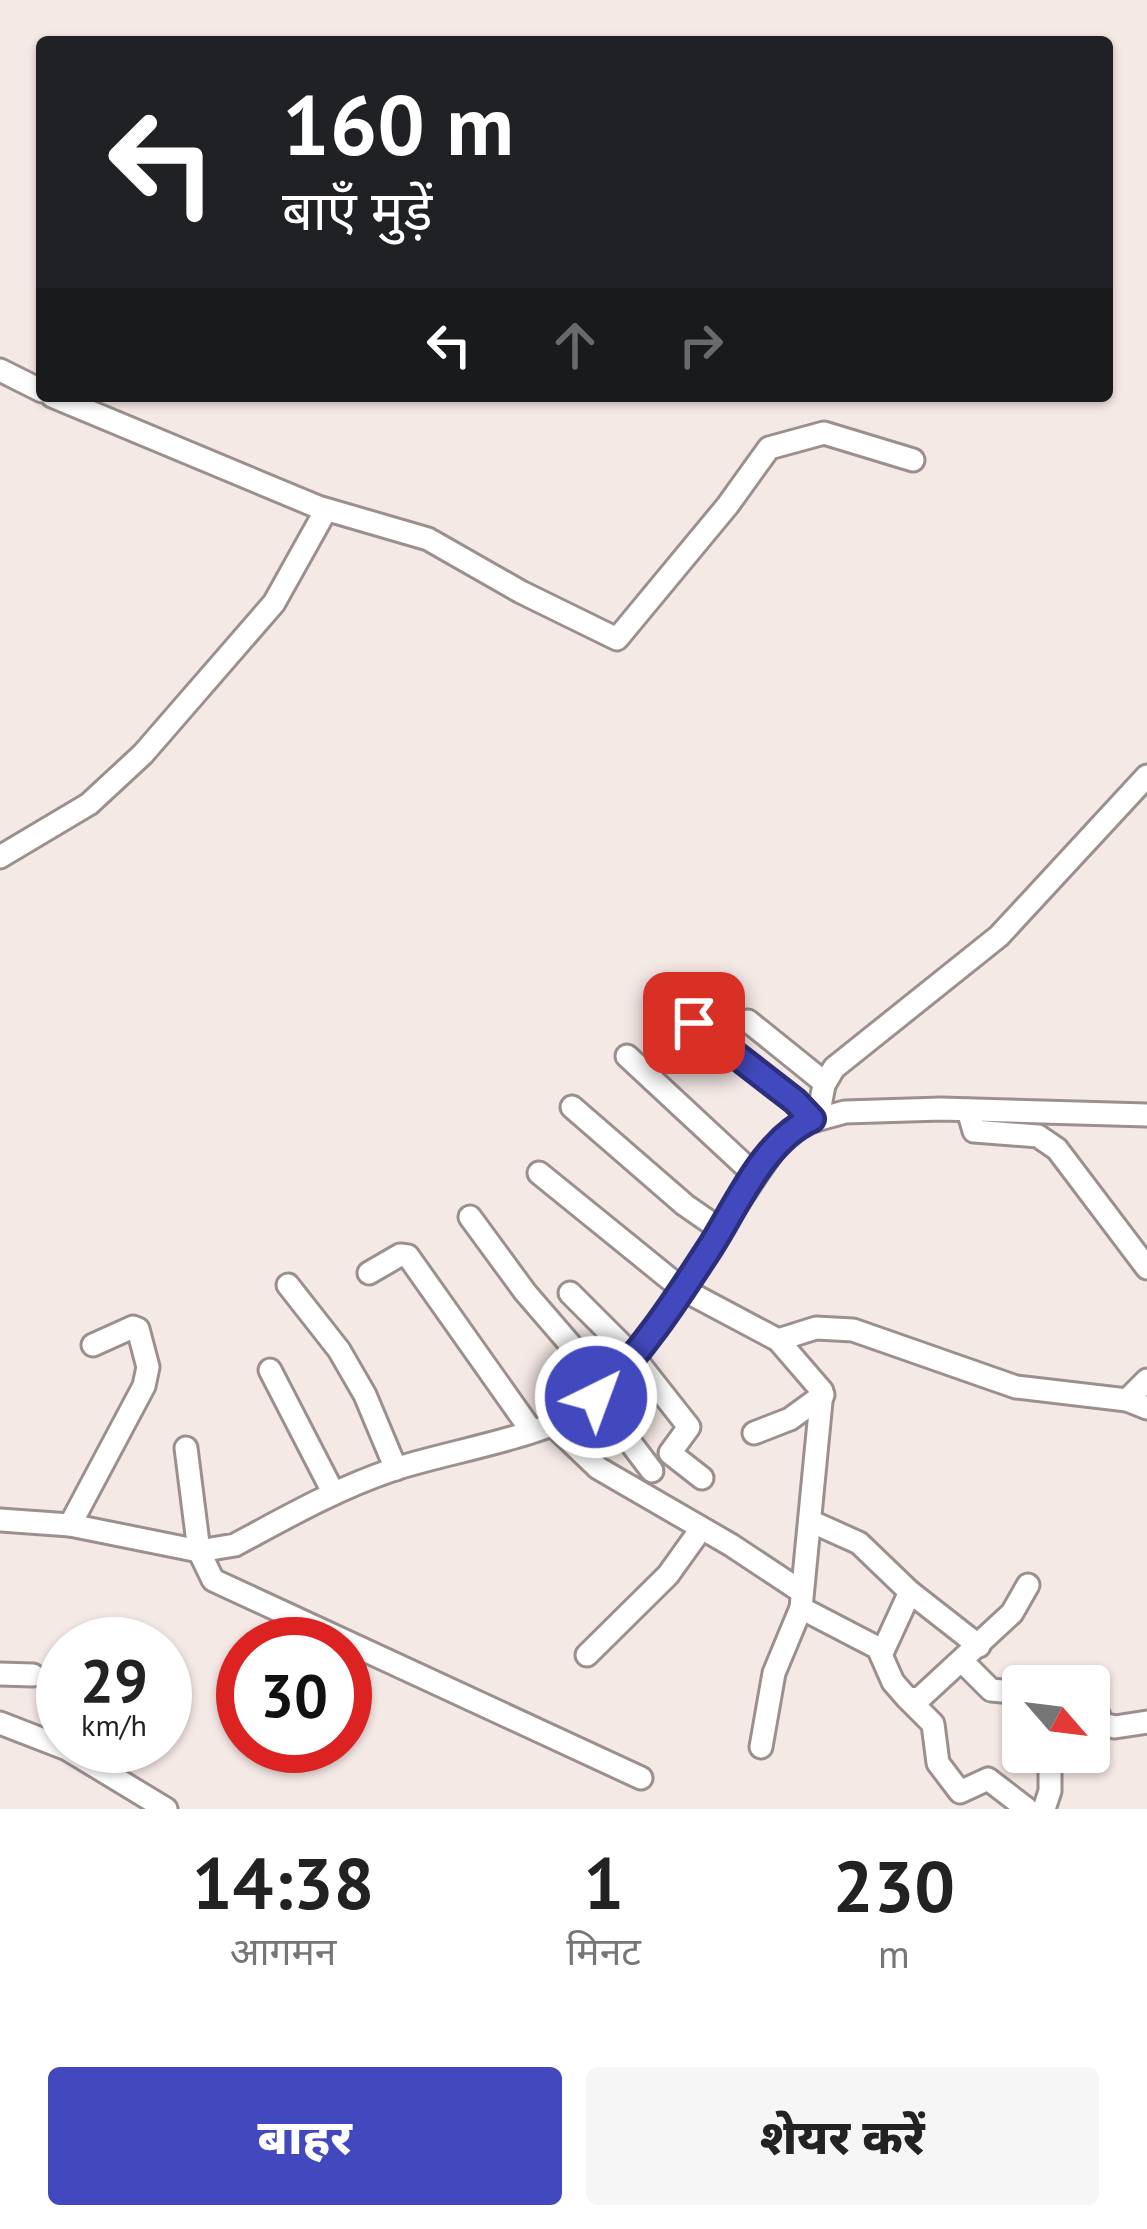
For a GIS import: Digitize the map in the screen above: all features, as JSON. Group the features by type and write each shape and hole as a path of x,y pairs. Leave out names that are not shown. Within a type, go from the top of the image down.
{"street":[{"path":"0,370 36,388"},
{"path":"66,402 326,510 428,539 617,639 769,448 824,433 914,460"},
{"path":"0,856 89,804 143,754 274,602 326,510"},
{"path":"815,1118 825,1083 852,1054 999,937 1147,776"},
{"path":"748,1021 825,1083"},
{"path":"694,1023 815,1118"},
{"path":"628,1056 755,1175"},
{"path":"572,1107 721,1230"},
{"path":"968,1110 976,1132 1037,1136 1050,1143 1147,1268"},
{"path":"0,1520 70,1525 199,1551 235,1545 333,1492 542,1428 581,1411 633,1356 755,1175 790,1132 815,1118 845,1112 968,1110 1147,1115"},
{"path":"539,1173 682,1289 778,1340 824,1395 802,1600 774,1673 761,1747"},
{"path":"470,1217 601,1392 652,1471"},
{"path":"369,1273 400,1255 409,1256 542,1428 882,1653 893,1682 933,1724 938,1763 956,1789 965,1793 990,1780 1027,1809"},
{"path":"288,1285 339,1350 365,1395 396,1469"},
{"path":"570,1292 633,1356 690,1429 670,1453 702,1478"},
{"path":"778,1340 816,1328 853,1330 1016,1387 1137,1404 1147,1380"},
{"path":"70,1525 131,1417 147,1375 138,1329 93,1345"},
{"path":"270,1370 333,1492"},
{"path":"754,1433 790,1419 824,1395"},
{"path":"186,1448 199,1551 207,1573 218,1582 641,1778"},
{"path":"810,1521 859,1543 971,1654 991,1690 1002,1691"},
{"path":"587,1655 646,1600 701,1529"},
{"path":"907,1698 919,1699 971,1654 1012,1613 1028,1585"},
{"path":"882,1653 910,1592"},
{"path":"0,1674 33,1675"},
{"path":"1110,1726 1147,1721"},
{"path":"0,1723 67,1749 166,1809"},
{"path":"1044,1809 1050,1773"}],"route":[{"path":"596,1397 665,1313 780,1142 812,1119 694,1023"}]}
